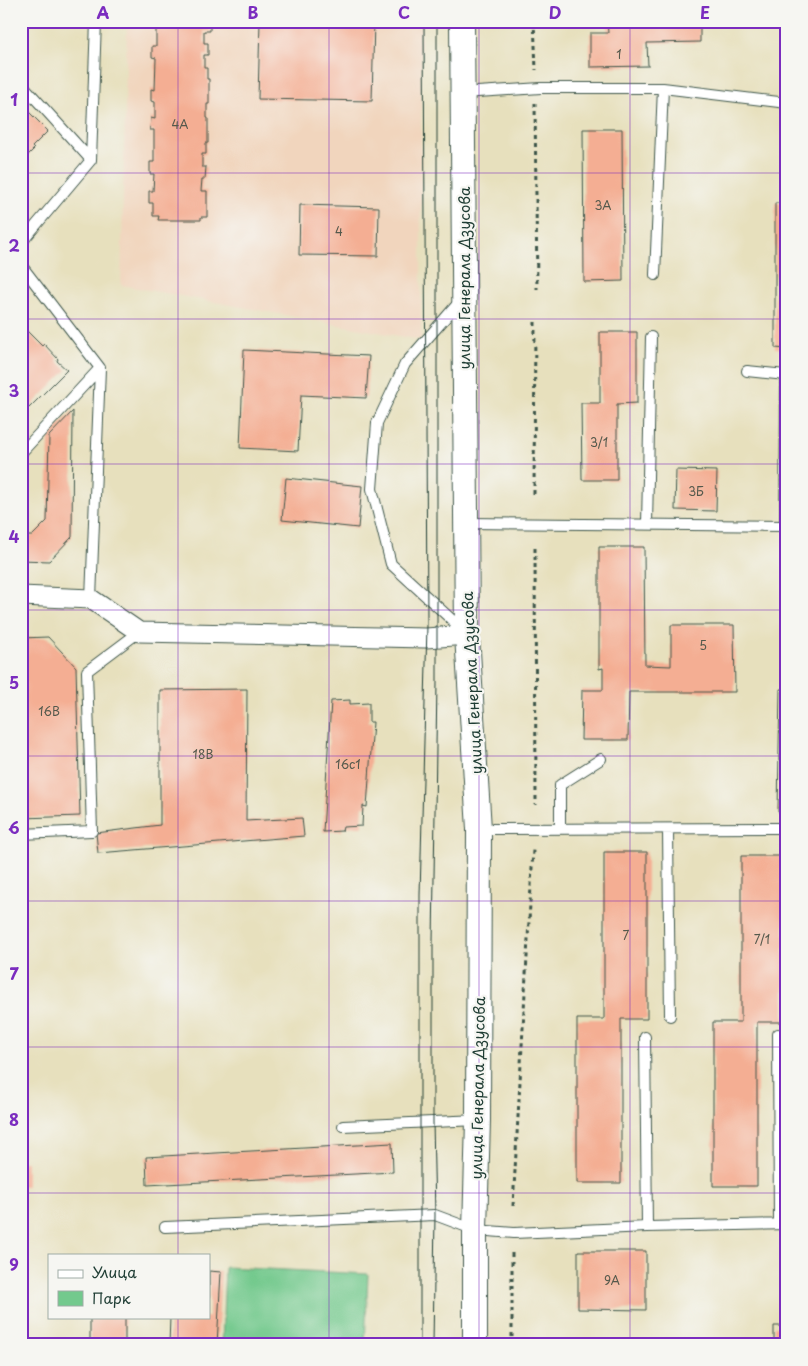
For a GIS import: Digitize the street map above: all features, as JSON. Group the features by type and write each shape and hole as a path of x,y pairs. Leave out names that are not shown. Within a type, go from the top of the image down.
{"street":[{"name":"улица Генерала Дзусова","path":"462,21 467,635 479,829 478,1120 475,1230 476,1345"},
{"path":"21,596 92,599 139,632 426,638 467,635"}],"lane":[{"path":"21,243 91,160 96,21"},
{"path":"21,83 91,160"},
{"path":"462,93 541,88 663,88 787,103"},
{"path":"655,275 663,88"},
{"path":"21,265 100,368 92,599"},
{"path":"463,297 405,364 377,423 372,489 391,564 467,635"},
{"path":"647,524 651,337"},
{"path":"21,454 100,368"},
{"path":"466,523 786,526 786,375 747,371"},
{"path":"21,834 92,831 87,671 139,632"},
{"path":"560,829 560,785 601,760"},
{"path":"479,829 787,828"},
{"path":"668,829 670,1016"},
{"path":"165,1227 435,1215 475,1230 514,1233 648,1227 783,1224 778,1034"},
{"path":"645,1037 648,1227"},
{"path":"343,1126 478,1120"}],"path":[{"path":"534,21 536,70"},
{"path":"535,103 537,289"},
{"path":"534,494 535,321"},
{"path":"535,548 536,805"},
{"path":"513,1206 533,850"},
{"path":"512,1251 512,1345"}],"shaded area":[{"path":"127,21 421,21 421,340 121,285"}],"green space":[{"path":"225,1267 368,1274 365,1345 222,1345"}],"building":[{"path":"153,21 210,21 210,31 204,31 204,43 208,43 208,55 204,55 204,68 207,68 207,79 209,79 209,104 207,104 208,143 206,143 206,154 202,154 202,167 206,167 205,179 202,179 201,191 207,191 207,217 201,217 201,220 158,220 159,216 153,216 153,203 149,203 149,191 153,191 154,174 150,174 150,162 154,162 154,130 150,130 151,118 155,119 155,102 151,101 151,89 155,90 156,58 152,57 152,46 156,46 156,29 152,29"},
{"path":"260,21 374,21 372,101 258,99"},
{"path":"607,21 700,21 700,42 647,43 648,66 590,67 590,33 608,33"},
{"path":"21,104 48,131 32,147 34,149 23,160 21,159"},
{"path":"583,129 622,129 623,281 584,282"},
{"path":"775,203 787,203 787,349 775,348"},
{"path":"300,205 379,207 378,256 299,255"},
{"path":"21,325 42,346 44,344 58,359 57,361 67,370 29,408 21,400"},
{"path":"600,332 637,332 637,403 617,404 617,480 582,480 581,403 600,403"},
{"path":"244,350 369,356 366,398 301,395 298,451 240,448"},
{"path":"73,411 72,537 49,561 21,560 21,536 32,536 47,521 49,436"},
{"path":"676,470 717,471 716,511 675,510"},
{"path":"286,478 362,486 358,528 282,520"},
{"path":"599,547 644,547 645,665 671,666 671,625 734,625 735,692 629,692 628,740 581,740 582,690 603,690 603,668 599,669"},
{"path":"48,637 76,667 80,816 23,818 21,638"},
{"path":"247,689 246,821 302,818 304,836 98,853 96,833 160,825 160,690"},
{"path":"780,689 787,689 787,812 778,812"},
{"path":"350,700 350,704 369,703 369,722 373,722 367,807 363,806 362,826 343,827 342,831 323,832 331,701"},
{"path":"604,852 647,852 647,1019 621,1019 621,1183 577,1183 577,1019 604,1019"},
{"path":"741,856 784,856 784,1022 757,1022 757,1186 713,1186 713,1022 741,1022"},
{"path":"392,1143 393,1172 147,1185 146,1157"},
{"path":"21,1162 27,1162 27,1186 21,1186"},
{"path":"578,1251 646,1251 646,1310 578,1309"},
{"path":"210,1271 221,1272 217,1345 169,1345 170,1318 210,1318"},
{"path":"90,1318 125,1318 125,1345 90,1345"},
{"path":"774,1326 787,1326 787,1345 774,1345"}],"tram line":[{"path":"420,1345 420,895 427,625 424,21"},
{"path":"433,1345 435,1215 433,942 437,682 437,21"}]}
